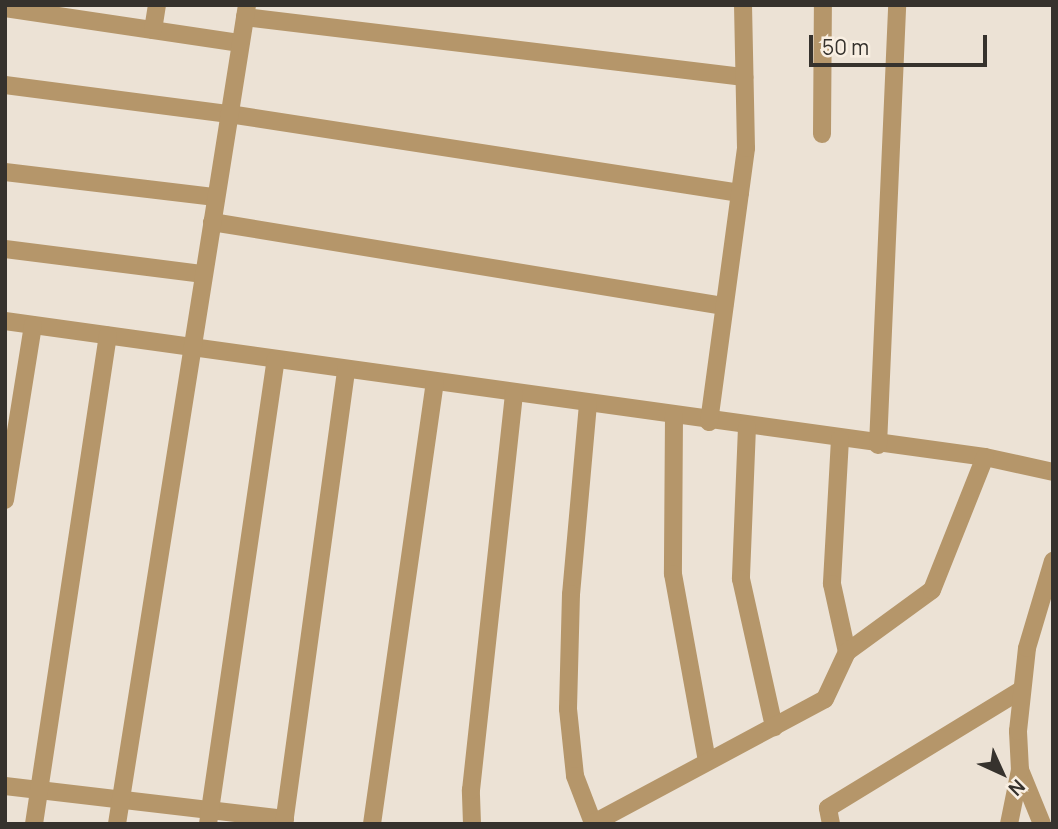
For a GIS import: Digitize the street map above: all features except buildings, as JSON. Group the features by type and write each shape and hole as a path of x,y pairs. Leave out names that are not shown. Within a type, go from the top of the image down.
{"street":[{"path":"153,30 157,5"},
{"path":"709,422 746,148 743,5"},
{"path":"822,134 823,5"},
{"path":"878,445 897,5"},
{"path":"5,8 71,11 153,30 240,43"},
{"path":"117,824 246,11 744,76"},
{"path":"5,85 229,114 740,193"},
{"path":"5,172 215,197"},
{"path":"212,222 724,306"},
{"path":"5,249 203,274"},
{"path":"5,321 709,422 985,457 1053,472"},
{"path":"5,500 33,326"},
{"path":"34,824 108,336"},
{"path":"209,818 275,359"},
{"path":"5,786 121,802 209,818 284,822 346,369"},
{"path":"372,824 435,382"},
{"path":"472,824 471,790 514,393"},
{"path":"588,404 571,594 568,709 575,776 593,824 825,699 847,652 932,590 985,457"},
{"path":"674,416 673,574 707,762"},
{"path":"747,427 741,579 774,727"},
{"path":"840,439 832,584 847,652"},
{"path":"1009,824 1020,770 1021,690 1027,648 1053,561"},
{"path":"831,824 828,808 1021,690"},
{"path":"1020,770 1042,824"}]}
